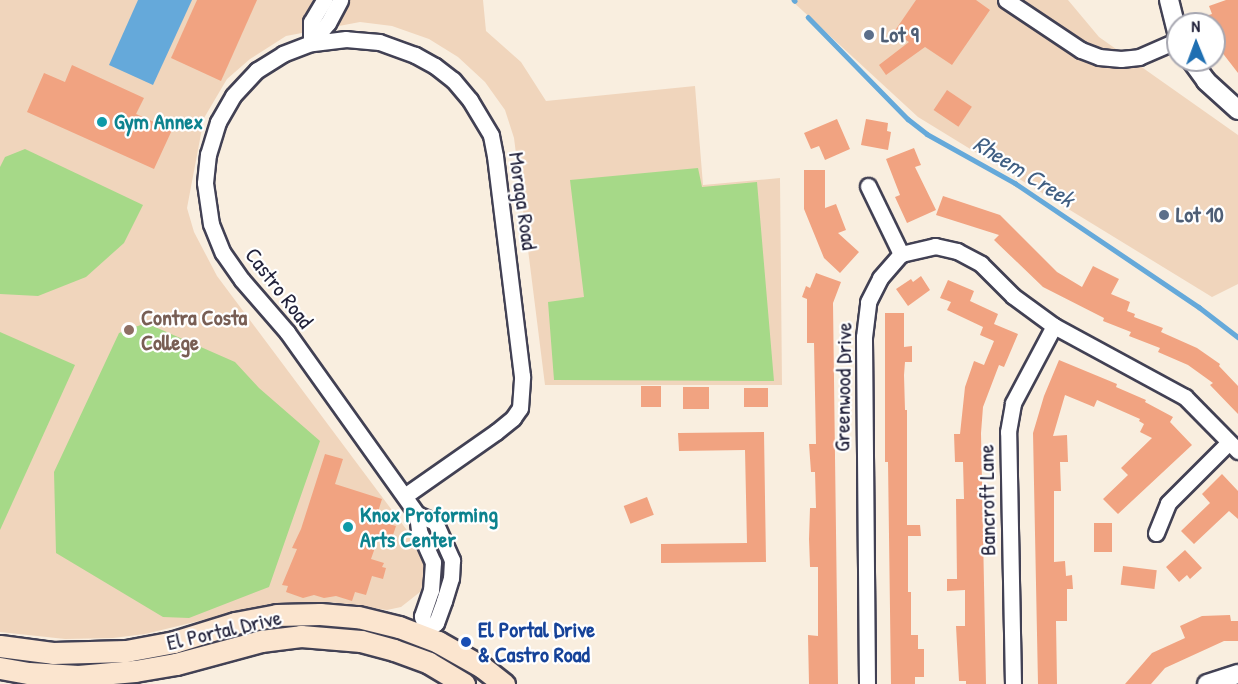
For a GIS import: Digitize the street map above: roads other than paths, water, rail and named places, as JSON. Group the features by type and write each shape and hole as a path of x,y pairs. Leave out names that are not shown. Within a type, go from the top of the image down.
{"main road":[{"name":"El Portal Drive","path":"0,646 53,653 126,651 174,642 246,621 277,615 320,614 358,617 425,633 482,667 504,684"},
{"name":"El Portal Drive","path":"0,668 29,673 78,676 135,672 176,664 261,641 301,636 361,641 416,658 446,672 464,684"}],"street":[{"path":"311,43 311,22 324,0"},
{"path":"311,43 327,23 340,0"},
{"path":"1006,0 1081,50 1099,57 1121,59 1139,57 1166,45"},
{"name":"Moraga Road","path":"257,70 283,54 311,43 346,39 379,42 415,55 435,66 453,80 470,100 491,135 522,376 520,408 513,418 496,432 406,495"},
{"name":"Castro Road","path":"257,70 232,96 218,122 207,154 205,183 211,224 223,253 242,280 287,332 406,495 417,514 435,522 452,561 451,578 436,623 425,633 416,658"},
{"path":"1200,72 1206,81 1238,110"},
{"path":"868,186 901,254 935,246 957,251 981,264 1013,296 1054,326 1185,397 1233,447 1168,503 1156,534"},
{"name":"Greenwood Drive","path":"867,684 864,336 868,302 880,278 901,254"},
{"name":"Bancroft Lane","path":"1013,684 1008,432 1012,403 1054,326"},
{"path":"1207,684 1238,674"}],"water":[{"path":"138,0 192,0 153,85 109,65"}],"waterway":[{"name":"Rheem Creek","path":"808,17 908,119 927,134 1015,183 1199,307 1238,337"}],"place":[{"name":"Lot 9","path":"869,35"},
{"name":"Gym Annex","path":"102,122"},
{"name":"Lot 10","path":"1164,215"},
{"name":"Contra Costa College","path":"129,330"},
{"name":"Knox Proforming Arts Center","path":"348,527"},
{"name":"El Portal Drive & Castro Road","path":"466,642"}]}
